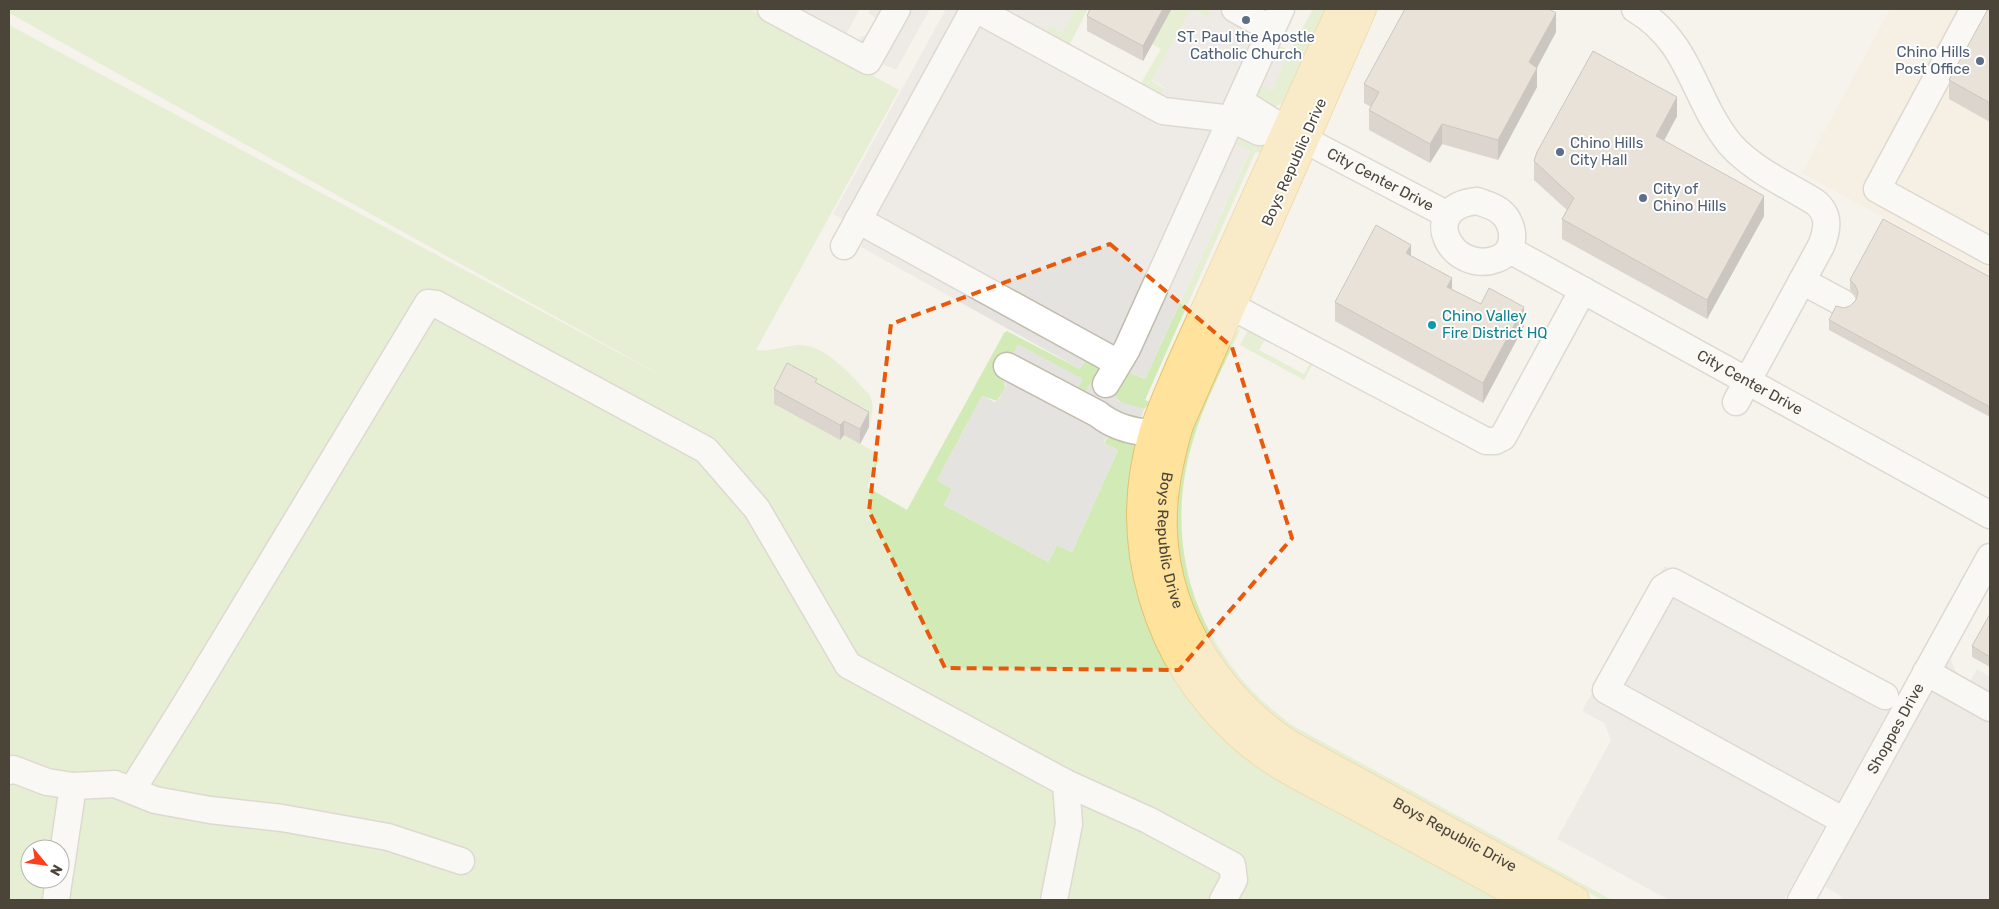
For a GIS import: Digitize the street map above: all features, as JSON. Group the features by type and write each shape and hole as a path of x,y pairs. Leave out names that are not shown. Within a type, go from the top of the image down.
{"main road":[{"name":"Boys Republic Drive","path":"1341,9 1295,135 1221,301 1153,433 1145,473 1142,510 1143,548 1150,587 1171,644 1186,673 1212,707 1241,736 1278,762 1529,900"},
{"name":"Boys Republic Drive","path":"1295,135 1362,9"},
{"name":"Boys Republic Drive","path":"1221,301 1179,424 1168,465 1163,499 1163,534 1169,574 1182,615 1202,656 1222,684 1244,708 1280,738 1575,900"}],"street":[{"path":"771,9 868,61 897,9"},
{"path":"844,246 975,9 1163,111 1232,119"},
{"path":"858,220 1112,374 1232,119 1276,19 1235,9"},
{"path":"1635,9 1658,24 1676,45 1709,111 1731,145 1762,172 1820,206 1827,220 1826,233 1802,281 1741,391"},
{"path":"1974,9 1877,189 1990,251"},
{"name":"City Center Drive","path":"1232,119 1246,105 1295,135 1448,214"},
{"name":"City Center Drive","path":"1477,201 1490,205 1501,212 1508,222 1513,235 1510,250 1500,258 1488,262 1474,262 1462,257 1452,248 1446,236 1445,223 1448,214 1452,208 1463,202 1477,201"},
{"name":"City Center Drive","path":"1510,250 1583,290 1741,391 1990,515"},
{"path":"1802,281 1843,303"},
{"path":"1221,301 1486,440 1495,441 1503,437 1583,290"},
{"path":"132,790 188,702 428,303 436,304 462,317 706,450 756,509 848,665 1066,783 1148,820 1232,865 1234,880 1223,900"},
{"path":"1007,366 1098,414 1118,409 1142,418 1153,433"},
{"name":"Shoppes Drive","path":"1801,900 1990,557"},
{"path":"1844,820 1606,690 1663,588 1673,582 1885,696"},
{"path":"1926,672 1990,708"},
{"path":"9,771 13,769 47,782 73,786 115,784 155,800 210,810 282,818 388,837 461,861"},
{"path":"1054,900 1069,824 1066,783"},
{"path":"65,839 73,786"}],"highlighted area":[{"path":"1110,244 1232,347 1292,538 1179,670 945,668 869,511 891,324"}],"shaded area":[{"path":"771,9 860,9 840,45"},
{"path":"871,9 930,9 896,70 882,64 874,76 848,61 860,37 868,34 881,21 868,13"},
{"path":"946,9 1075,9 1062,33 1049,25 1046,31 1161,95 1166,91 1165,88 1152,80 1191,9 1207,17 1210,12 1208,9 1256,9 1272,54 1285,59 1273,91 1259,84 1236,139 1236,144 1250,150 1145,379 1128,372 1115,393 1118,401 1144,409 1137,432 1109,436 1105,440 1104,443 1118,450 1072,552 1057,545 1048,562 944,505 952,489 937,480 982,396 995,402 999,399 1006,385 1001,377 1018,344 1083,379 1077,391 1085,393 1100,368 1099,363 1087,357 1080,369 861,247 867,233 833,214"},
{"path":"1890,9 1990,9 1990,275 1802,173"},
{"path":"1664,566 1898,694 1784,900 1669,900 1557,839 1611,740 1604,723 1582,711"},
{"path":"1949,655 1956,672 1969,683 1977,669 1990,677 1990,900 1840,900 1841,896 1822,885"}],"green space":[{"path":"9,9 750,9 899,90 756,350 798,345 808,346 828,355 846,370 869,394 872,414 869,427 777,406 840,440 844,435 875,452 879,459 867,487 907,510 1004,333 1007,331 1080,369 1086,359 1100,368 1085,393 1077,391 1082,379 1004,379 1005,388 997,401 982,396 937,480 952,489 944,505 1048,562 1057,545 1072,552 1118,450 1104,443 1109,436 1134,442 1136,448 1130,549 1137,594 1158,647 1175,678 1202,715 1267,771 1500,900 9,900 9,25 675,383 9,13"},
{"path":"1075,9 1088,9 1070,44 1046,31 1049,25 1062,32"},
{"path":"1168,9 1191,9 1152,81 1166,90 1161,95 1141,83 1161,49 1152,44 1170,11"},
{"path":"1191,9 1208,9 1210,12 1207,17"},
{"path":"1313,9 1325,9 1282,103 1273,108 1254,98 1259,84 1273,90 1285,59 1272,54 1278,45 1290,51"},
{"path":"1238,135 1264,143 1261,152 1255,153 1145,400 1150,402 1144,409 1126,405 1116,398 1115,394 1128,372 1145,379 1250,151 1236,144"},
{"path":"1241,328 1202,414 1192,444 1183,485 1182,525 1186,565 1197,602 1213,638 1235,671 1263,701 1295,727 1612,900 1602,900 1290,729 1252,697 1225,667 1201,625 1183,573 1178,546 1178,491 1182,463 1193,423 1233,335"},
{"path":"1248,330 1265,339 1259,350 1304,374 1312,360 1314,362 1304,380 1240,345"}],"building":[{"path":"1090,9 1163,9 1143,46 1087,16"},
{"path":"1405,9 1549,9 1556,13 1529,62 1537,68 1498,140 1442,124 1430,144 1369,110 1379,92 1364,84"},
{"name":"Chino Hills Post Office","path":"1988,9 1990,9 1990,103 1949,80"},
{"name":"City of Chino Hills","path":"1593,51 1677,97 1656,136 1764,196 1707,300 1562,219 1574,198 1534,161 1537,152"},
{"path":"1883,219 1990,277 1990,407 1829,320 1836,306 1844,308 1850,306 1856,300 1858,292 1850,280"},
{"name":"Chino Valley Fire District HQ","path":"1376,225 1411,245 1406,253 1452,278 1447,287 1481,304 1489,288 1524,307 1483,383 1335,302"},
{"path":"787,363 817,379 815,382 869,412 860,429 844,421 840,425 774,389"},
{"path":"1990,614 1990,657 1972,646"}],"place":[{"name":"ST. Paul the Apostle Catholic Church","path":"1246,20"},
{"name":"Chino Hills Post Office","path":"1980,61"},
{"name":"Chino Hills City Hall","path":"1560,152"},
{"name":"City of Chino Hills","path":"1643,198"},
{"name":"Chino Valley Fire District HQ","path":"1432,325"}]}
